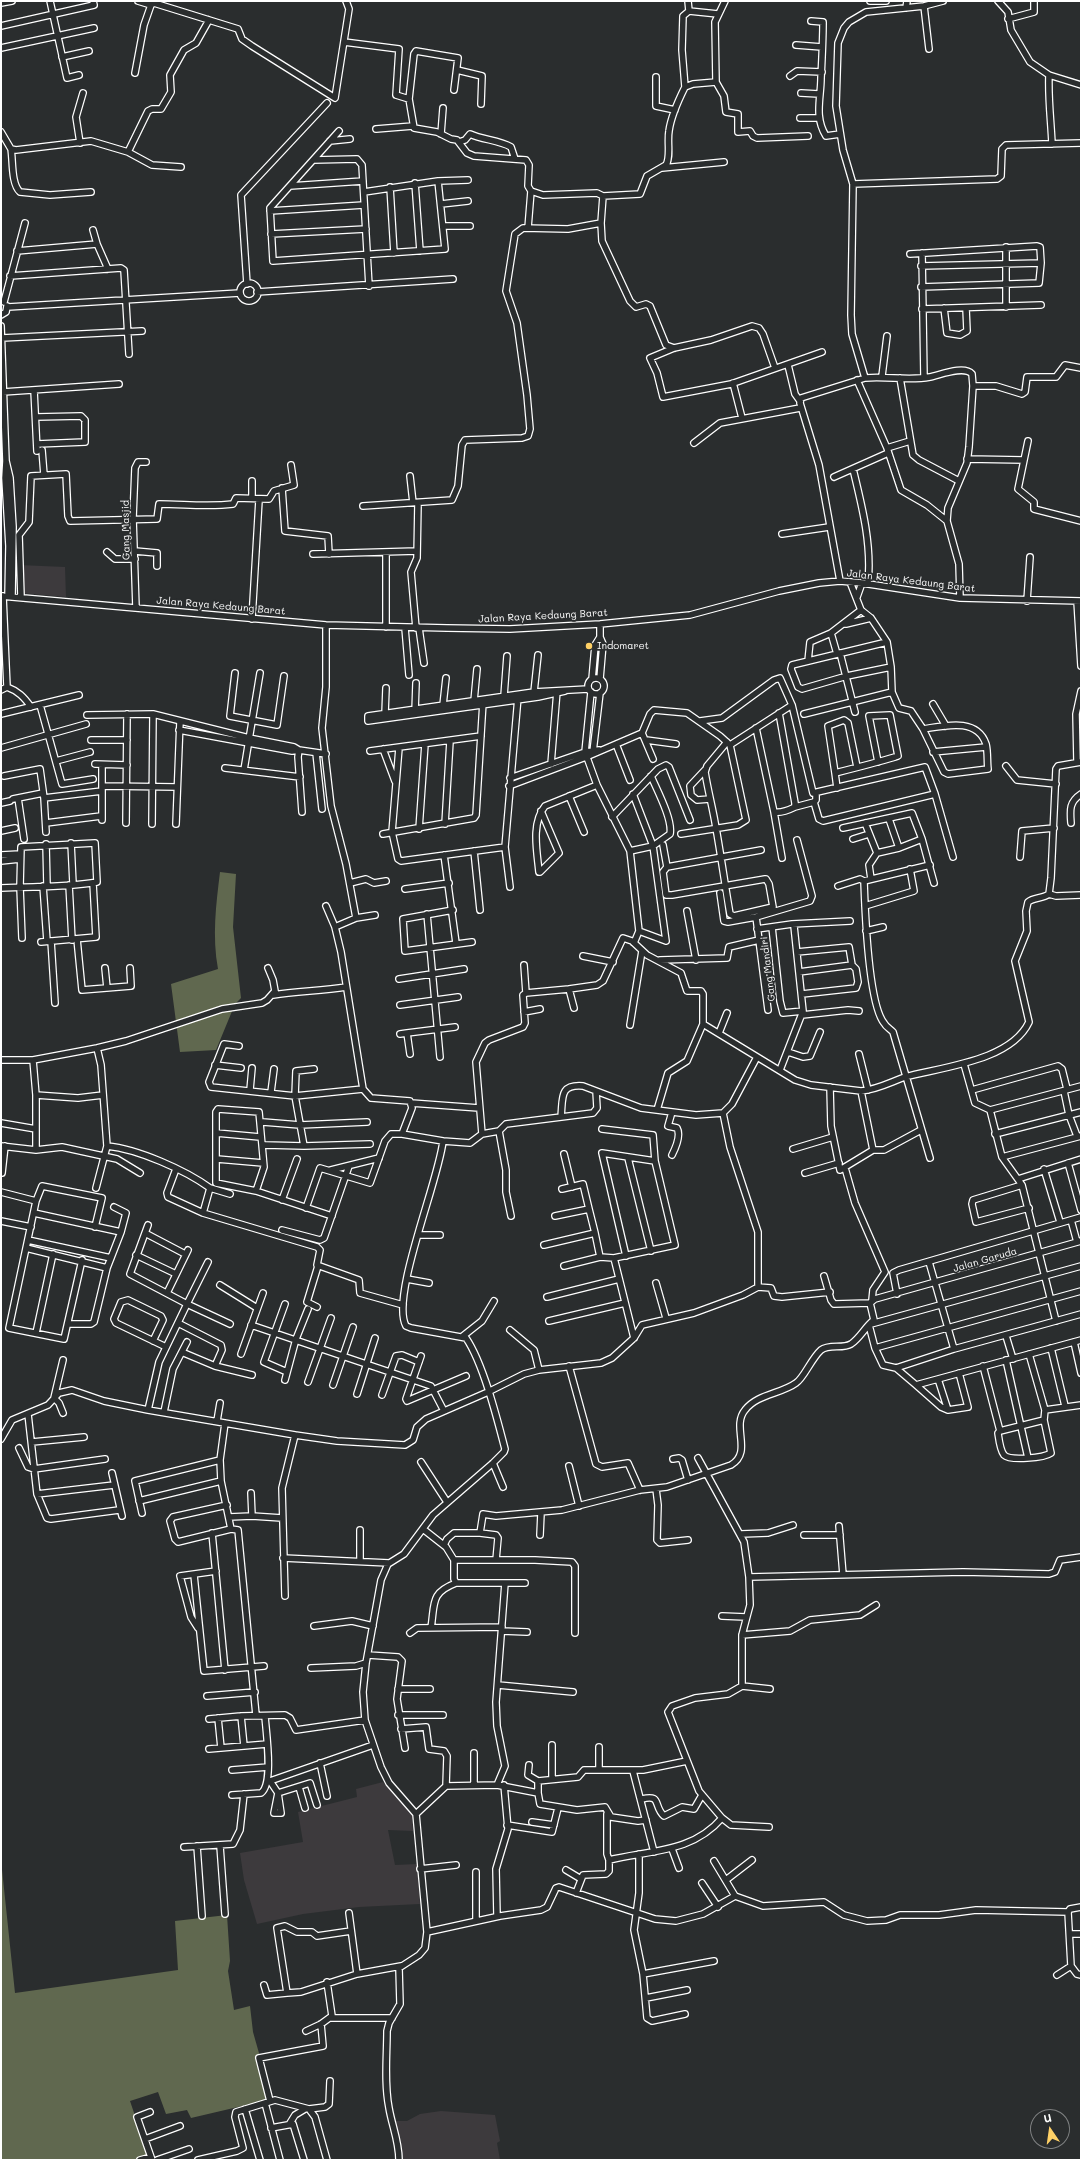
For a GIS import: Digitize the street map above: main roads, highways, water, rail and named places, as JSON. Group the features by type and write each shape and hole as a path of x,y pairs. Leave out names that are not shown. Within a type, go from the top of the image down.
{"place":[{"name":"Indomaret","path":"589,646"}]}
